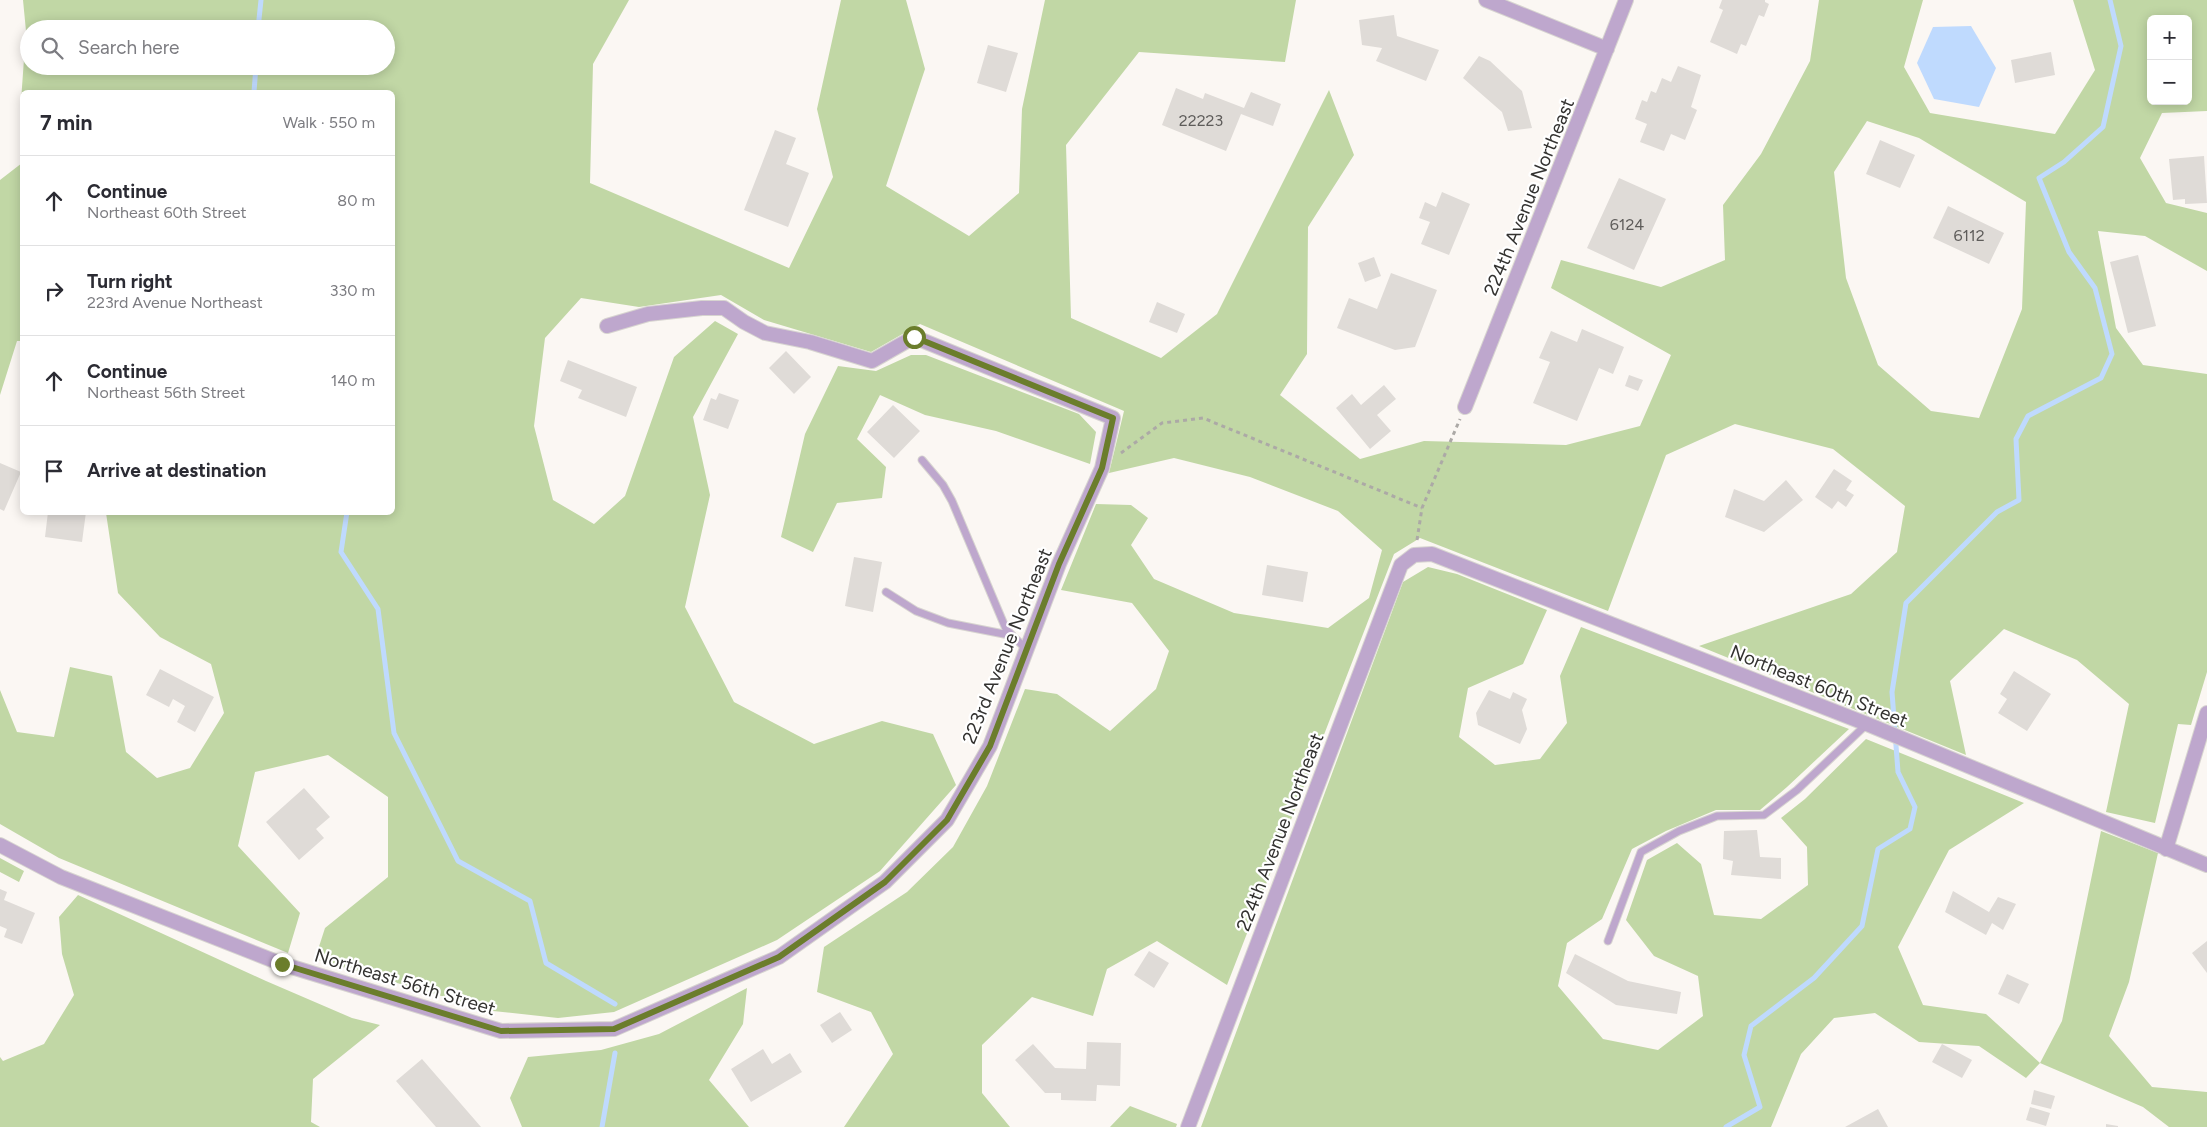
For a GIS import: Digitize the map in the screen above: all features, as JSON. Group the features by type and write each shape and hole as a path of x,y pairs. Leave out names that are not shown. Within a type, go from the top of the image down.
{"street":[{"path":"1486,0 1607,50"},
{"name":"224th Avenue Northeast","path":"1465,407 1626,0"},
{"name":"223rd Avenue Northeast","path":"607,326 648,314 702,308 724,308 744,322 765,333 810,342 872,361 914,337 1113,418 1102,468 1059,564 990,746 947,820 885,882 779,957 614,1029"},
{"name":"Northeast 60th Street","path":"1414,555 1432,554 1867,724 2207,865"},
{"name":"224th Avenue Northeast","path":"1188,1127 1401,565 1414,555"},
{"path":"2166,849 2207,713"},
{"name":"Northeast 56th Street","path":"0,845 61,877 282,964 501,1031 614,1029"}],"lane":[{"path":"922,460 952,501 993,602 1009,634 1026,649"},
{"path":"886,592 916,611 948,623 1009,634"},
{"path":"1608,941 1641,852 1679,831 1717,816 1764,815 1797,790 1867,724"}],"path":[{"path":"1414,555 1422,508 1465,407"},
{"path":"1102,468 1162,423 1204,418 1422,508"}],"green space":[{"path":"23,0 629,0 593,64 590,183 789,268 833,177 817,109 841,0 906,0 925,69 886,186 969,236 1019,193 1022,109 1045,0 1296,0 1285,62 1139,52 1066,145 1071,318 1161,358 1217,314 1329,90 1354,155 1308,227 1307,354 1280,395 1360,459 1424,441 1566,445 1640,426 1671,355 1551,288 1561,260 1661,287 1725,260 1723,205 1761,154 1810,61 1819,0 1923,0 1904,67 1930,113 2055,134 2095,70 2073,0 2207,0 2207,111 2162,113 2140,158 2166,203 2207,213 2207,271 2145,236 2098,231 2116,328 2143,365 2207,374 2207,672 2191,725 2178,724 2155,823 2106,812 2129,704 2077,660 2004,629 1950,681 1966,755 1699,646 1851,594 1897,552 1905,506 1833,449 1735,424 1666,455 1608,611 1420,538 1394,554 1227,985 1157,941 1107,969 1093,1016 1032,997 982,1045 982,1093 1010,1127 844,1127 893,1054 871,1012 817,992 824,947 907,892 953,847 987,786 1025,689 1057,694 1110,731 1156,689 1169,651 1132,603 1061,590 1096,504 1131,505 1148,518 1131,545 1154,579 1234,613 1328,628 1369,598 1382,550 1338,511 1250,477 1174,458 1109,473 1124,411 920,324 871,352 764,320 721,295 639,307 581,298 545,338 534,426 553,500 594,524 625,496 674,357 715,321 738,334 693,417 710,495 685,607 734,702 814,744 882,721 933,734 956,785 880,871 777,940 614,1012 558,1018 493,1011 315,959 325,928 388,877 388,797 328,755 255,772 238,846 300,913 288,953 59,858 0,824 0,690 17,732 54,737 70,667 112,676 126,752 157,778 190,768 224,713 211,664 160,637 118,593 106,515 395,515 395,90 22,90 23,75 395,75 395,20 25,20","holes":["1867,121 1919,138 2026,202 2022,309 1979,418 1931,411 1878,365 1846,278 1834,172"]},
{"path":"20,165 20,341 17,341 0,395 0,180"},
{"path":"911,355 926,355 1079,414 1096,432 1090,464 996,431 925,415 880,395 857,439 886,467 882,498 837,503 813,552 781,537 805,434 838,366 876,371"},
{"path":"1428,567 1457,574 1547,610 1523,664 1468,688 1459,737 1495,765 1540,759 1567,723 1560,676 1581,627 1849,729 1760,810 1716,810 1666,831 1632,849 1602,919 1567,943 1558,986 1603,1039 1658,1050 1703,1016 1698,976 1654,956 1626,920 1647,860 1677,843 1701,864 1714,915 1761,919 1808,885 1807,847 1781,818 1805,799 1866,739 2024,803 1949,850 1898,947 1923,1005 1986,1014 2040,1063 2026,1078 1979,1046 1919,1042 1875,1013 1834,1018 1801,1054 1771,1127 1201,1127 1403,582"},
{"path":"2101,831 2158,853 2129,982 2109,1036 2152,1087 2207,1092 2207,1127 2169,1127 2143,1107 2040,1063 2062,1021"},
{"path":"0,858 24,871 19,882 0,872"},
{"path":"78,895 266,981 352,1018 380,1025 313,1079 311,1122 320,1127 0,1127 0,1057 3,1061 44,1044 74,995 62,954 59,917"},
{"path":"747,988 743,1024 709,1080 749,1127 522,1127 510,1098 528,1057 601,1050 659,1034"},
{"path":"1130,1106 1177,1124 1176,1127 1110,1127"}],"water":[{"path":"1971,26 1996,68 1979,107 1934,99 1917,63 1933,27"}],"building":[{"path":"1722,0 1765,0 1769,4 1764,17 1759,15 1746,46 1741,44 1737,54 1710,42 1723,10 1719,8"},
{"path":"1394,15 1397,36 1439,50 1426,81 1376,61 1382,48 1362,45 1359,20"},
{"path":"988,45 1018,53 1006,92 977,83"},
{"path":"2051,52 2055,75 2015,83 2011,60"},
{"path":"1479,56 1490,61 1522,91 1532,128 1508,131 1502,112 1463,78"},
{"path":"1678,66 1701,75 1691,107 1697,110 1685,140 1671,134 1664,151 1640,142 1647,124 1635,119 1642,100 1647,102 1651,91 1656,93 1662,78 1671,82"},
{"path":"1176,88 1203,99 1205,93 1244,108 1251,92 1281,104 1273,126 1241,114 1226,151 1162,125"},
{"path":"775,130 796,138 786,164 809,173 788,227 744,210"},
{"path":"1880,140 1915,155 1900,188 1866,174"},
{"path":"2204,156 2207,203 2185,204 2185,199 2173,200 2169,159"},
{"path":"1619,178 1666,199 1634,270 1587,248"},
{"path":"1442,192 1470,204 1449,255 1421,244 1430,222 1419,218 1425,202 1436,207"},
{"path":"1948,206 2004,233 1989,264 1933,238"},
{"path":"2138,255 2156,326 2128,333 2110,262"},
{"path":"1374,257 1381,276 1365,282 1358,263"},
{"path":"1391,273 1437,290 1415,347 1395,350 1337,328 1349,298 1377,309"},
{"path":"1157,302 1185,314 1177,333 1149,322"},
{"path":"1582,329 1624,347 1613,374 1599,368 1577,421 1533,403 1550,362 1539,358 1551,331 1577,342"},
{"path":"786,351 811,377 794,394 769,368"},
{"path":"568,360 637,387 626,417 578,398 582,390 560,381"},
{"path":"1629,375 1643,380 1638,391 1625,386"},
{"path":"1384,385 1396,399 1377,415 1391,431 1370,449 1336,408 1352,394 1361,405"},
{"path":"719,393 739,400 728,429 703,420 711,398 716,400"},
{"path":"893,405 920,431 894,458 867,432"},
{"path":"0,463 20,472 20,474 4,511 0,509"},
{"path":"1834,469 1852,481 1846,490 1854,495 1846,507 1838,501 1832,509 1815,497"},
{"path":"1786,480 1803,500 1764,532 1725,517 1734,489 1764,501"},
{"path":"48,515 86,515 82,542 45,537"},
{"path":"854,557 882,562 873,612 845,606"},
{"path":"1267,565 1308,572 1303,602 1262,595"},
{"path":"160,669 214,697 195,732 177,722 185,706 173,699 169,707 146,695"},
{"path":"2014,671 2051,694 2027,731 1998,713 2007,699 2000,694"},
{"path":"1489,690 1510,699 1513,692 1527,699 1522,710 1527,729 1520,744 1478,725 1476,713"},
{"path":"304,788 330,817 316,829 324,838 299,860 266,822"},
{"path":"1757,830 1760,857 1781,858 1781,879 1731,875 1733,861 1723,859 1724,831"},
{"path":"0,889 7,892 4,900 35,913 22,944 4,937 7,929 0,926"},
{"path":"1953,891 1989,912 1998,897 2016,904 2003,930 1992,923 1986,935 1945,912"},
{"path":"2207,941 2207,973 2192,953"},
{"path":"1149,951 1169,963 1154,988 1134,975"},
{"path":"1575,954 1628,981 1681,992 1677,1014 1616,1005 1566,973"},
{"path":"2007,974 2029,984 2019,1004 1998,994"},
{"path":"840,1012 852,1030 832,1043 820,1025"},
{"path":"1087,1042 1121,1043 1120,1086 1097,1085 1096,1101 1061,1100 1061,1093 1045,1093 1015,1060 1033,1044 1055,1068 1086,1069"},
{"path":"1942,1044 1972,1060 1962,1078 1932,1062"},
{"path":"763,1049 772,1064 790,1053 802,1072 751,1102 731,1069"},
{"path":"422,1059 481,1127 436,1127 396,1081"},
{"path":"2034,1090 2055,1096 2051,1109 2031,1104"},
{"path":"2030,1107 2050,1113 2046,1126 2026,1120"},
{"path":"1878,1109 1888,1127 1845,1127"},
{"path":"2106,1124 2118,1126 2118,1127 2106,1127"}],"waterway":[{"path":"259,20 261,0"},
{"path":"1726,1127 1760,1107 1744,1055 1751,1026 1814,978 1862,926 1878,849 1910,829 1915,807 1898,772 1892,692 1906,603 1997,512 2019,500 2016,439 2028,416 2101,378 2112,354 2095,288 2069,252 2039,178 2064,162 2103,127 2121,46 2110,0"},
{"path":"254,90 255,75"},
{"path":"347,515 341,552 378,609 394,733 458,861 530,901 546,963 615,1004"},
{"path":"602,1127 615,1053"}],"route":[{"path":"282,964 501,1031 614,1029 779,957 885,882 947,820 990,746 1059,564 1090,491 1102,468 1113,418 914,337"}]}
